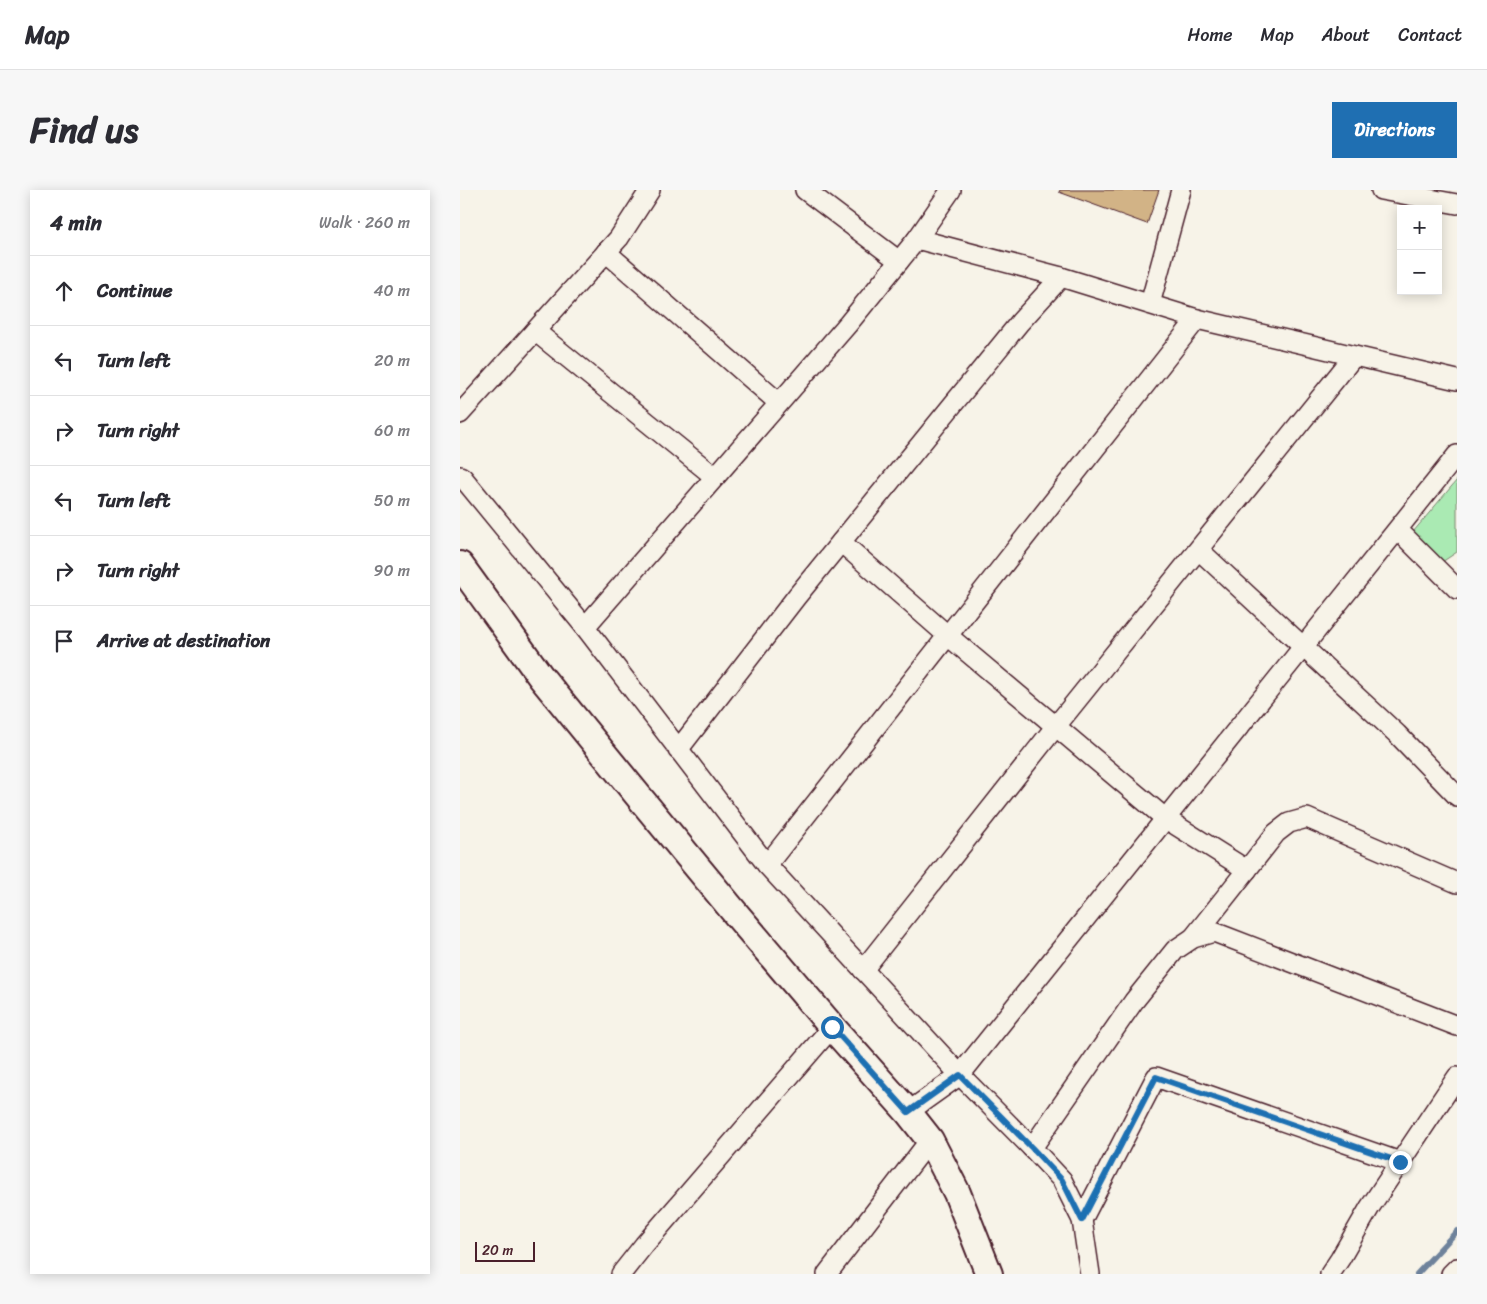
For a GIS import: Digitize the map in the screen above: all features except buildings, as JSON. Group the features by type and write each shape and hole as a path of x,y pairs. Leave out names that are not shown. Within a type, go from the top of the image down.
{"street":[{"path":"460,414 619,238 650,190"},
{"path":"804,190 899,260"},
{"path":"584,626 848,324 917,239 952,190"},
{"path":"1150,304 1180,190"},
{"path":"1381,190 1457,204"},
{"path":"917,239 1061,277 1197,319 1457,380"},
{"path":"606,252 779,403"},
{"path":"678,750 797,596 1020,322 1061,277"},
{"path":"767,865 1197,319"},
{"path":"535,331 715,476"},
{"path":"863,970 1056,726 1354,356"},
{"path":"908,1112 960,1075 1457,455"},
{"path":"460,476 584,626 767,865 960,1075 1062,1180 1082,1220 1090,1274"},
{"path":"1398,530 1450,571 1457,589"},
{"path":"841,542 947,636 1166,819 1247,870"},
{"path":"1199,550 1397,734 1457,796"},
{"path":"460,564 547,685 736,914 832,1027 908,1112 930,1140 957,1193 989,1274"},
{"path":"1193,938 1276,833 1289,823 1307,818 1457,883"},
{"path":"1032,1148 1134,1001 1175,950 1193,938 1214,932 1457,1026"},
{"path":"621,1274 832,1027"},
{"path":"1082,1220 1156,1077 1400,1162"},
{"path":"1330,1274 1370,1207 1457,1077"},
{"path":"827,1274 930,1140"},
{"path":"1451,1274 1457,1268"}],"green space":[{"path":"1457,480 1457,552 1442,562 1413,532"}],"waterway":[{"path":"1417,1274 1457,1231"}],"route":[{"path":"832,1027 908,1112 960,1075 1062,1180 1082,1220 1156,1077 1400,1162"}]}
